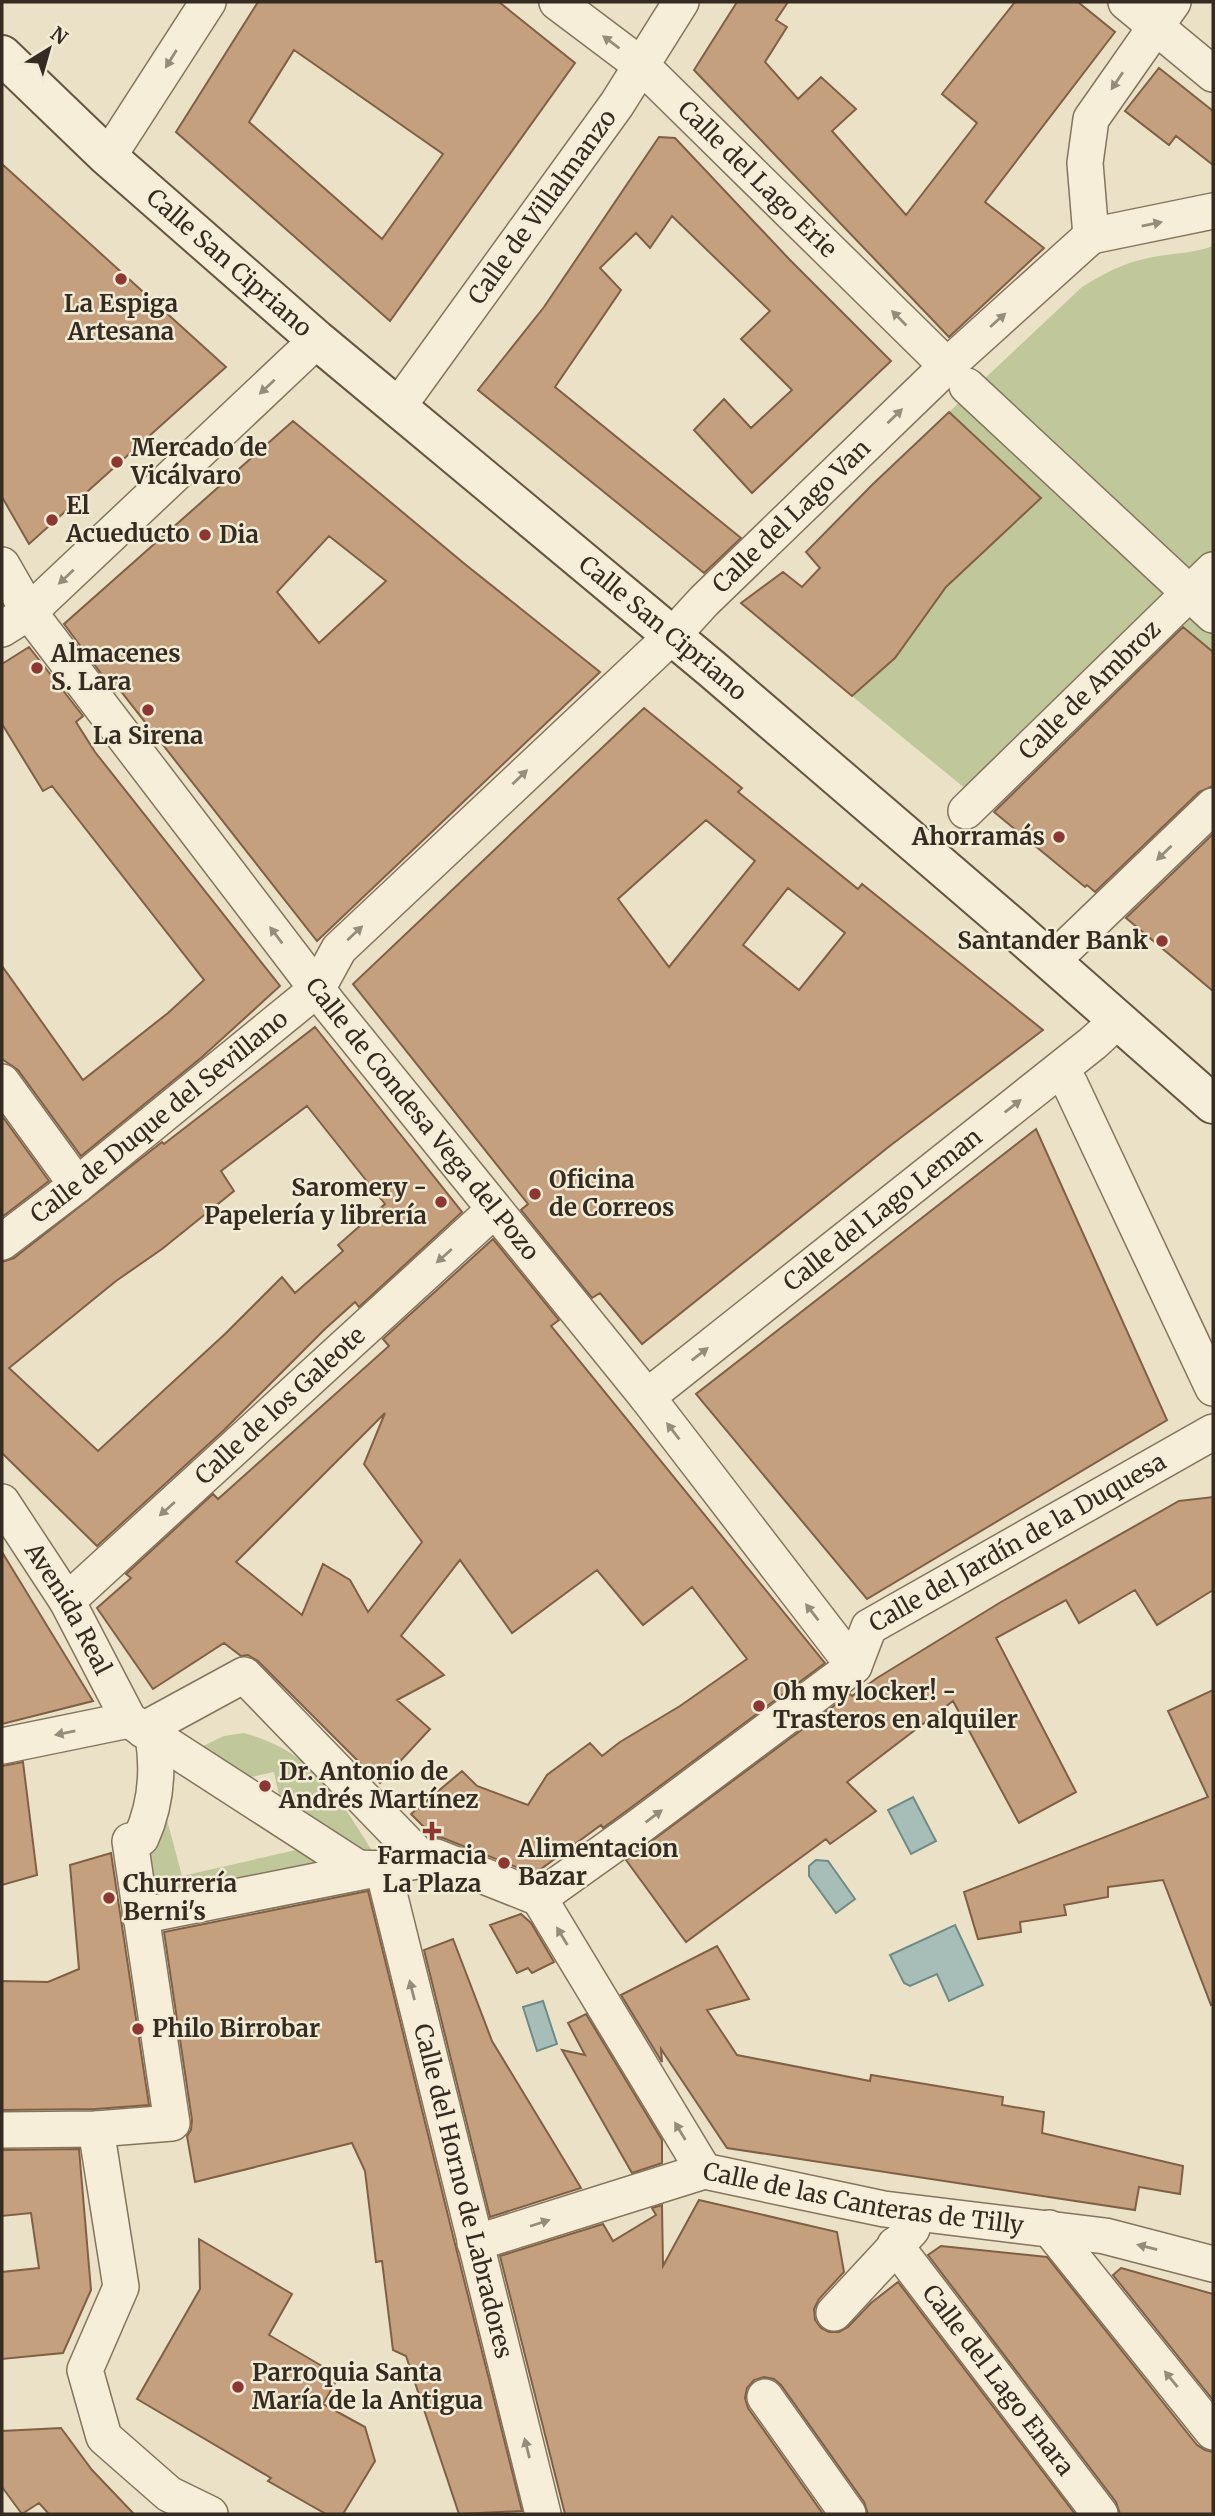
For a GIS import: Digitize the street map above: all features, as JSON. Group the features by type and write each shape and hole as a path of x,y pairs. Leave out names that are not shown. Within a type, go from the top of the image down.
{"street":[{"path":"108,157 208,2"},
{"name":"Calle del Lago Erie","path":"557,2 642,66 957,376 1205,592"},
{"name":"Calle de Villalmanzo","path":"397,408 617,104 681,2"},
{"path":"1126,2 1164,13 1213,74"},
{"path":"1164,13 1091,119 1085,163 1091,236 1213,211"},
{"name":"Calle San Cipriano","path":"2,55 108,157 317,340 672,636 1213,1104"},
{"name":"Calle San Cipriano","path":"2,83 108,157"},
{"name":"Calle del Lago Van","path":"317,989 339,949 672,636 704,601 957,376 1091,236"},
{"path":"15,620 317,340"},
{"name":"Calle de Condesa Vega del Pozo","path":"2,565 15,620 646,1397 854,1666"},
{"name":"Calle de Ambroz","path":"966,811 1205,592"},
{"path":"1051,962 1213,806"},
{"name":"Calle de Duque del Sevillano","path":"2,1242 77,1185 317,989"},
{"name":"Calle del Lago Leman","path":"646,1397 1093,1043 1118,1020"},
{"path":"2,1082 77,1185"},
{"path":"1070,1084 1213,1388"},
{"name":"Calle de los Galeote","path":"67,1601 494,1210"},
{"name":"Calle del Jardín de la Duquesa","path":"539,1898 854,1666 869,1627 1213,1432"},
{"name":"Avenida Real","path":"2,1502 67,1601 142,1729"},
{"path":"2,1746 142,1729 244,1675 423,1860"},
{"path":"142,1729 358,1868 383,1869"},
{"path":"2,2130 96,2129 172,2123 130,1841 141,1838 151,1816 157,1758 142,1729"},
{"path":"140,1916 436,1857 539,1898"},
{"name":"Calle del Horno de Labradores","path":"383,1869 543,2514"},
{"name":"Calle de las Canteras de Tilly","path":"539,1898 704,2171 884,2209 1105,2236 1213,2264"},
{"path":"96,2129 121,2287 85,2370 104,2437 169,2494 210,2514"},
{"path":"475,2243 704,2171"},
{"path":"834,2313 926,2214"},
{"path":"1049,2228 1213,2432"},
{"name":"Calle del Lago Enara","path":"895,2245 1100,2514"},
{"path":"765,2397 848,2514"}],"green space":[{"path":"1213,246 1213,652 1180,624 988,807 852,696 895,658 946,587 1041,498 949,412 1082,287 1130,263"},
{"path":"244,1733 290,1753 323,1781 350,1816 376,1857 371,1864 267,1798 279,1795 274,1772 251,1777 253,1788 197,1749 224,1736"},
{"path":"161,1820 167,1820 182,1876 305,1848 344,1872 152,1910 144,1832"}],"water":[{"path":"913,1797 936,1841 911,1854 888,1810"},
{"path":"816,1860 828,1861 855,1899 836,1913 809,1876 809,1866"},
{"path":"955,1925 983,1985 949,2001 937,1974 910,1986 904,1983 890,1955"},
{"path":"543,2001 557,2044 537,2051 523,2007"}],"building":[{"path":"258,2 499,2 575,63 390,321 176,132","holes":["294,50 443,154 382,239 249,122"]},
{"path":"737,2 788,2 776,20 787,27 765,62 798,99 821,77 856,109 832,131 906,215 977,123 942,94 1015,2 1078,2 1115,32 985,202 1044,248 949,337 694,70"},
{"path":"1159,68 1213,111 1213,165 1176,136 1169,145 1125,111"},
{"path":"659,137 675,138 790,260 891,361 752,493 694,430 724,399 751,428 792,390 741,339 770,311 672,216 650,248 636,233 600,268 621,290 555,387 741,538 704,573 478,390 544,307"},
{"path":"2,164 226,367 29,544 2,497"},
{"path":"949,412 1041,498 946,587 895,658 852,696 741,603 783,572 802,587 820,568 806,552"},
{"path":"293,421 600,672 317,941 119,689 115,692 64,624","holes":["329,536 386,581 319,643 277,592"]},
{"path":"1183,627 1213,652 1213,786 1199,792 1095,892 1087,885 1085,887 994,812"},
{"path":"29,647 83,716 76,722 95,752 280,986 202,1057 81,1156 18,1070 2,1059 2,966 83,1080 168,1013 204,980 52,786 43,791 2,724 2,664"},
{"path":"644,708 742,788 738,792 858,889 862,884 1043,1030 891,1145 642,1344 600,1293 592,1298 521,1210 528,1204 353,984","holes":["706,820 755,861 669,967 618,899","788,888 845,933 799,990 743,945"]},
{"path":"1213,834 1213,991 1126,918"},
{"path":"315,1027 462,1212 359,1307 355,1302 325,1329 224,1430 97,1546 2,1453 2,1262 14,1258 162,1142 164,1144","holes":["307,1106 385,1204 338,1245 343,1251 295,1293 282,1277 225,1334 98,1451 9,1368 116,1281 162,1249 234,1191 221,1171"]},
{"path":"2,1116 49,1181 2,1217"},
{"path":"1036,1129 1167,1420 867,1599 696,1394"},
{"path":"493,1239 559,1320 551,1326 825,1663 603,1828 601,1825 534,1874 443,1838 434,1837 411,1814 462,1771 477,1786 528,1805 547,1775 590,1743 602,1756 747,1659 692,1587 643,1625 597,1570 512,1633 460,1560 401,1636 444,1675 397,1700 430,1729 380,1783 258,1661 248,1655 241,1656 224,1643 153,1689 97,1608 131,1578 126,1574 213,1494 218,1499 389,1346 383,1339","holes":["385,1413 364,1464 422,1542 368,1612 350,1580 323,1564 302,1615 236,1562"]},
{"path":"1213,1497 1213,1590 1157,1625 1135,1590 1079,1623 1066,1600 996,1638 1076,1792 1019,1823 953,1701 847,1782 876,1811 830,1844 826,1839 686,1942 626,1860 850,1694 852,1696 1001,1602 1179,1501"},
{"path":"2,1552 93,1701 2,1724"},
{"path":"1213,1690 1213,2004 1211,2005 1163,1880 1108,1887 1108,1897 1064,1905 1066,1915 1020,1922 1021,1932 978,1939 964,1892 1208,1797 1168,1711"},
{"path":"23,1762 37,1875 2,1885 2,1766"},
{"path":"111,1853 149,2105 95,2109 2,2110 2,1981 48,1982 79,1969 70,1865"},
{"path":"368,1891 522,2511 459,2514 406,2356 393,2350 382,2261 376,2262 365,2171 352,2143 195,2182 187,2136 192,2120 164,1932"},
{"path":"521,1914 531,1923 554,1962 532,1973 528,1968 517,1973 490,1925"},
{"path":"453,1939 492,2041 581,2188 490,2217 424,1950"},
{"path":"717,1946 749,1999 707,2010 737,2055 870,2081 871,2075 1003,2097 1002,2105 1044,2112 1042,2133 1183,2166 1180,2194 1139,2187 1135,2210 727,2148 661,2049 662,2062 621,1995"},
{"path":"586,2014 662,2140 662,2163 632,2173 562,2050 585,2055 568,2023"},
{"path":"79,2149 91,2290 63,2353 2,2359 2,2272 39,2268 31,2213 2,2216 2,2150"},
{"path":"699,2200 837,2232 844,2272 819,2299 814,2309 815,2320 821,2328 829,2332 839,2332 848,2327 871,2303 898,2282 1075,2514 868,2514 864,2502 781,2385 774,2379 764,2377 754,2380 747,2388 745,2398 748,2408 823,2514 565,2514 500,2256 603,2224 613,2241 656,2215 652,2208 662,2205 663,2266"},
{"name":"Parroquia Santa María de la Antigua","path":"199,2239 292,2294 269,2335 339,2376 323,2404 365,2427 375,2461 343,2514 326,2514 268,2481 271,2478 137,2399 200,2289"},
{"path":"941,2246 1047,2257 1197,2445 1213,2452 1213,2514 1120,2514 1116,2502 928,2255"},
{"path":"1121,2268 1213,2294 1213,2400 1113,2275"},
{"path":"61,2428 92,2470 134,2514 49,2514 39,2503 22,2514 2,2487 2,2431"}],"place":[{"name":"La Espiga Artesana","path":"121,279"},
{"name":"Mercado de Vicálvaro","path":"117,462"},
{"name":"El Acueducto","path":"52,520"},
{"name":"Dia","path":"205,535"},
{"name":"Almacenes S. Lara","path":"37,668"},
{"name":"La Sirena","path":"148,710"},
{"name":"Ahorramás","path":"1059,837"},
{"name":"Santander Bank","path":"1162,941"},
{"name":"Oficina de Correos","path":"535,1194"},
{"name":"Saromery - Papelería y librería","path":"441,1202"},
{"name":"Oh my locker! - Trasteros en alquiler","path":"759,1706"},
{"name":"Dr. Antonio de Andrés Martínez","path":"265,1786"},
{"name":"Farmacia La Plaza","path":"432,1831"},
{"name":"Alimentacion Bazar","path":"504,1863"},
{"name":"Churrería Berni's","path":"109,1898"},
{"name":"Philo Birrobar","path":"138,2029"},
{"name":"Parroquia Santa María de la Antigua","path":"238,2387"}]}
